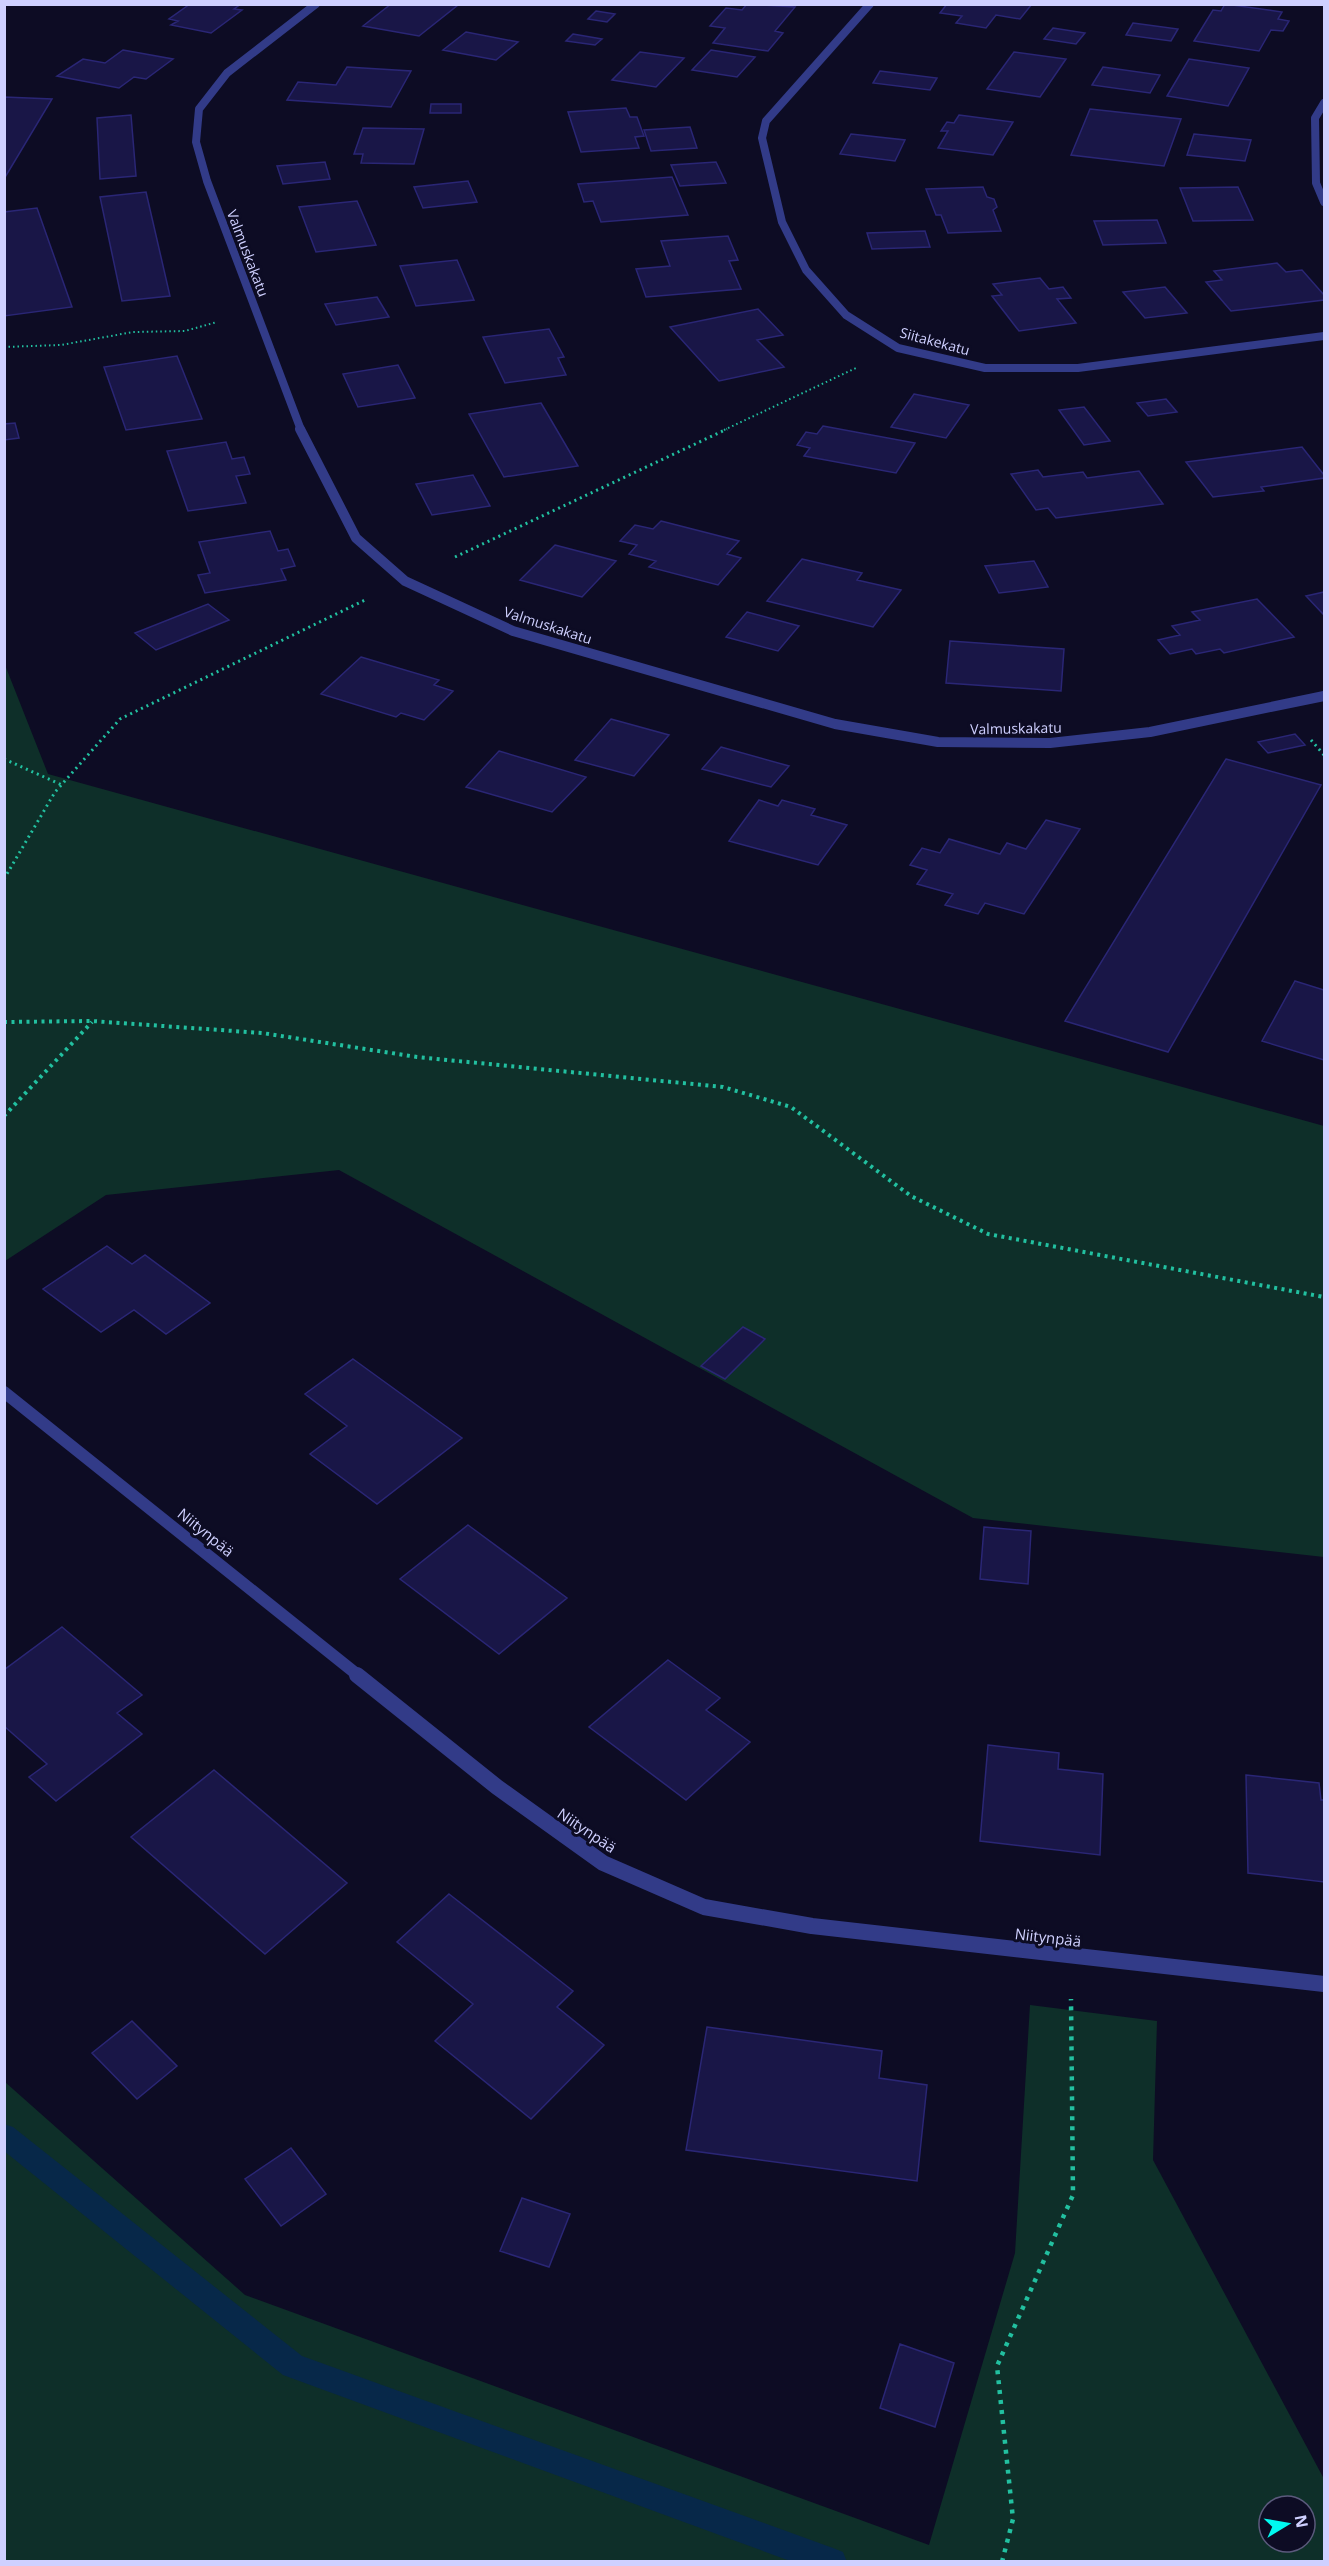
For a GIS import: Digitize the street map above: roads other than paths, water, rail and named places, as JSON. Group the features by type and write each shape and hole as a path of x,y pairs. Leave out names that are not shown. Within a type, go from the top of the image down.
{"street":[{"name":"Valmuskakatu","path":"316,4 227,73 199,109 196,142 207,181 298,424 356,538 405,581 513,631 835,724 938,742 1050,743 1150,732 1324,696"},
{"name":"Siitakekatu","path":"870,4 766,121 762,138 782,222 806,270 846,315 898,348 986,368 1078,368 1324,336"},
{"path":"1324,103 1315,118 1316,183 1324,202"},
{"name":"Niitynpää","path":"4,1392 498,1787 603,1863 704,1907 812,1926 1324,1984"}],"waterway":[{"path":"4,2135 293,2366 833,2562"}]}
